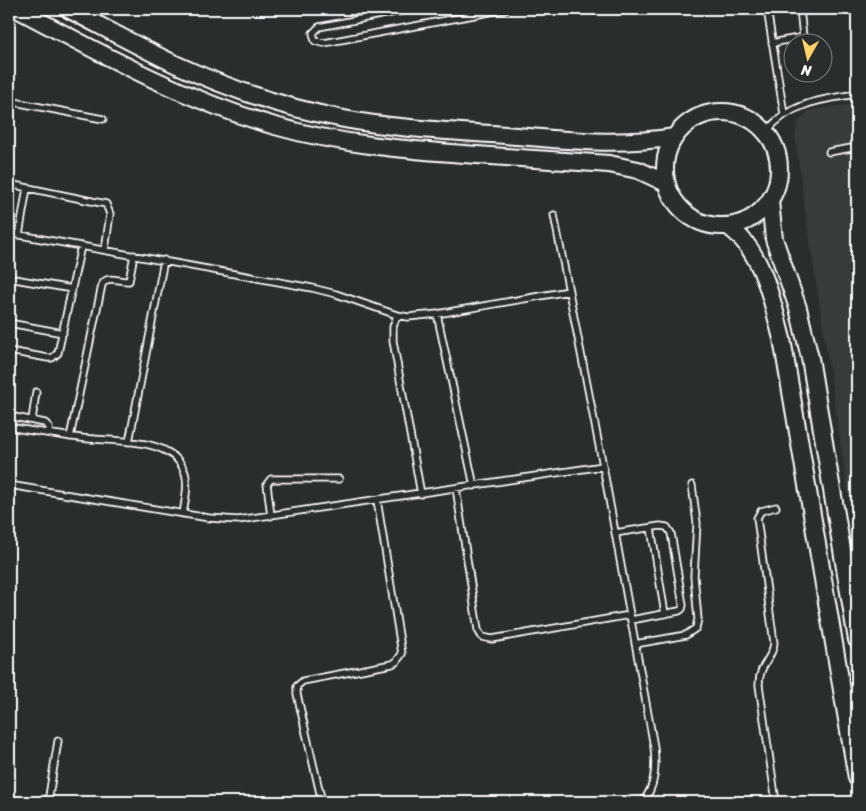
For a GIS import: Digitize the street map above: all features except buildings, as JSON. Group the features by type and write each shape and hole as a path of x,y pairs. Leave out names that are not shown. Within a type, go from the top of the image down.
{"main road":[{"path":"17,9 174,89 218,107 275,126 331,139 386,148 609,164 638,170 666,183"},
{"path":"68,9 209,79 277,103 345,119 410,128 584,141 633,142 675,137"},
{"path":"724,112 743,116 759,125 776,148 780,166 778,184 770,201 752,218 728,226 710,225 686,213 674,200 666,183 666,159 675,137 688,123 705,114 724,112"},
{"path":"770,201 774,239 798,308 851,559 857,640"},
{"path":"728,226 742,239 758,263 775,311 782,339 857,778"}],"lane":[{"path":"405,9 319,27 313,33 313,37 315,41 324,43 506,9"},
{"path":"767,9 784,114"},
{"path":"772,43 803,37 800,9"},
{"path":"766,132 784,114 811,102 857,94"},
{"path":"9,101 103,119"},
{"path":"829,152 857,147"},
{"path":"9,184 106,204 110,214 105,250"},
{"path":"19,235 27,188"},
{"path":"554,215 603,466 656,762 651,789 642,802"},
{"path":"9,234 164,260 312,288 336,294 397,315 413,317 570,291"},
{"path":"9,351 52,358 60,350 81,246"},
{"path":"70,437 102,285 108,279 129,280 134,255"},
{"path":"130,442 164,260"},
{"path":"9,278 72,289"},
{"path":"437,314 474,486"},
{"path":"397,315 393,327 393,341 421,494"},
{"path":"9,323 63,333"},
{"path":"32,420 36,392"},
{"path":"9,416 45,423 49,427 49,433"},
{"path":"9,426 70,437 143,444 165,451 180,462 184,470 186,479 183,514"},
{"path":"9,484 223,520 271,516 603,466"},
{"path":"271,516 268,484 271,479 339,479"},
{"path":"635,644 686,636 694,631 697,623 694,576 697,523 692,485"},
{"path":"456,488 478,630 482,637 492,639 630,617 681,611 683,605 670,531 664,526 615,534"},
{"path":"322,802 297,694 297,686 303,681 392,664 402,654 377,500"},
{"path":"776,507 760,510 757,518 774,643 773,649 760,671 759,685 776,802"},
{"path":"651,528 665,614"},
{"path":"48,802 58,741"}],"shaded area":[{"path":"857,104 857,525 853,526 795,136 798,122 809,111"}]}
